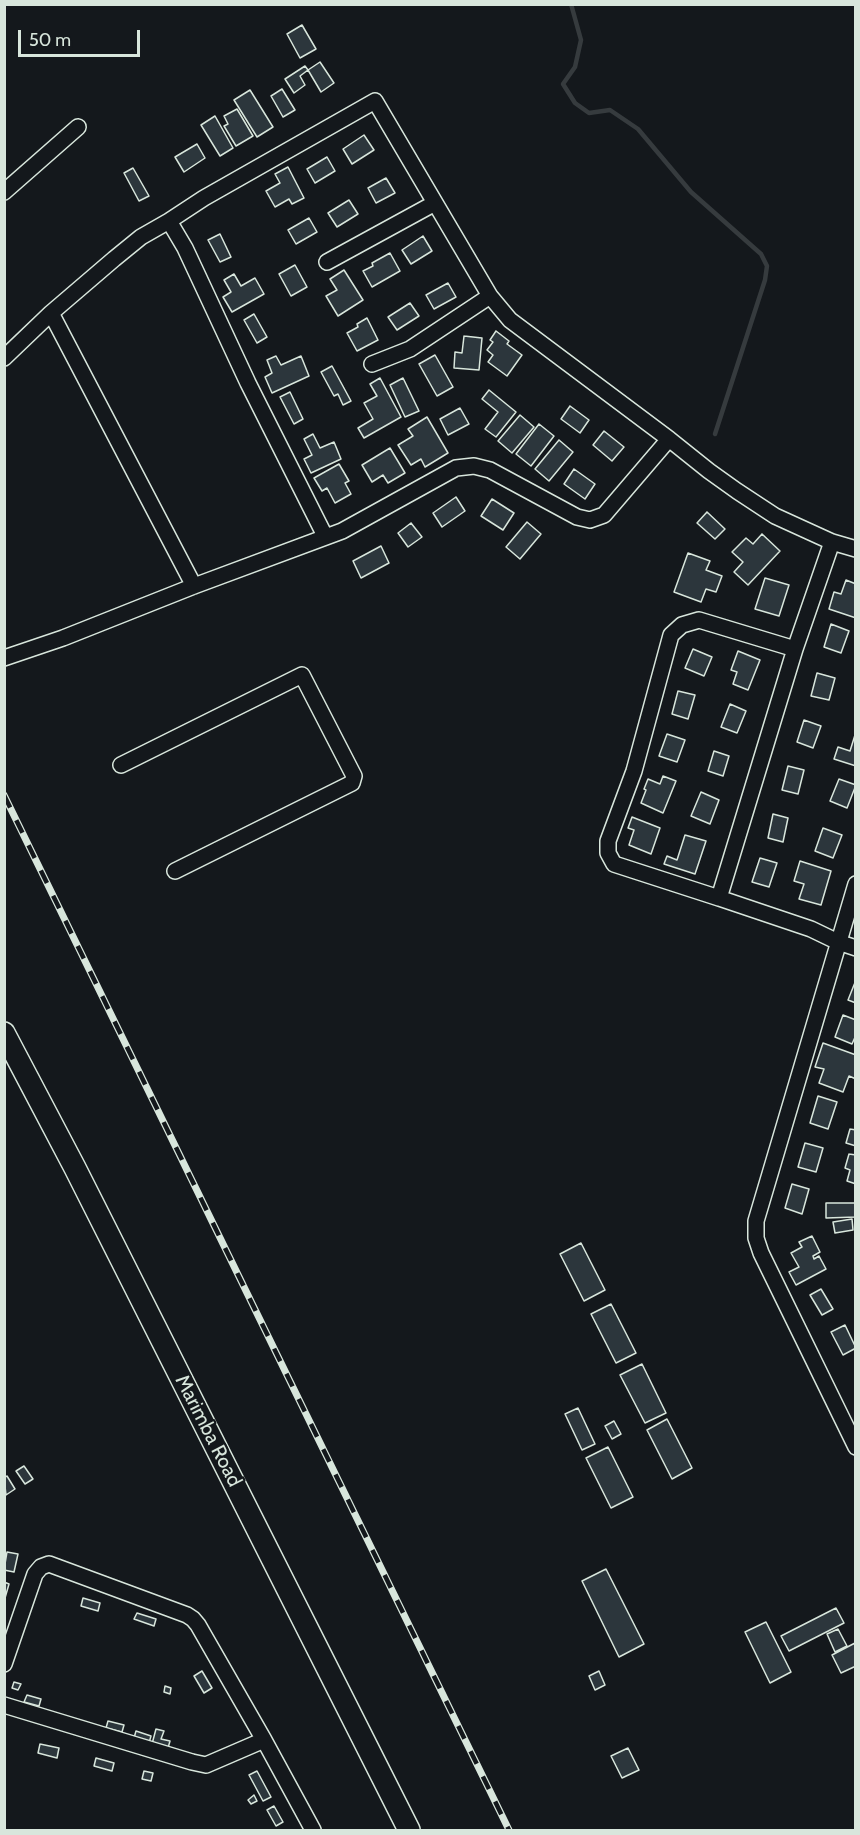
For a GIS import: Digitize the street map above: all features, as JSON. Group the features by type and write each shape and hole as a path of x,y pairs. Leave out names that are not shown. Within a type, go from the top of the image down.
{"street":[{"path":"4,358 51,314 141,237 204,198 375,101 490,296 510,320 709,471 775,516 832,542 855,549"},
{"path":"4,192 78,127"},
{"path":"327,262 435,203"},
{"path":"169,221 325,536"},
{"path":"372,364 410,348 490,296"},
{"path":"51,314 194,586"},
{"path":"4,658 63,638 342,531 456,468 474,466 490,470 577,518 590,520 604,515 669,439"},
{"path":"719,898 795,649 832,542"},
{"path":"795,649 699,620 682,625 671,635 634,771 608,841 608,853 614,864 810,929 855,948"},
{"path":"121,765 302,675 354,776 352,783 175,872"},
{"path":"855,884 756,1221 756,1238 761,1253 855,1447"},
{"name":"Marimba Road","path":"4,1033 75,1168 409,1830"},
{"path":"4,1664 35,1574 41,1567 49,1564 193,1619 264,1740 313,1830"},
{"path":"4,1705 206,1765 264,1740"}],"building":[{"path":"302,25 316,49 300,58 287,34"},
{"path":"320,62 334,83 321,92 308,70"},
{"path":"305,66 308,70 300,76 305,85 294,93 285,79"},
{"path":"282,89 295,110 283,117 271,96"},
{"path":"250,90 273,127 257,137 234,100"},
{"path":"237,109 253,136 236,146 224,126 228,124 224,116"},
{"path":"215,116 233,148 220,156 201,125"},
{"path":"364,135 374,150 352,164 343,149"},
{"path":"197,144 205,158 184,172 175,157"},
{"path":"327,157 335,171 315,183 307,169"},
{"path":"288,167 304,198 292,204 289,199 275,207 266,191 280,183 275,174"},
{"path":"133,168 149,196 139,201 124,173"},
{"path":"386,178 395,193 376,203 368,188"},
{"path":"349,200 358,214 337,227 328,213"},
{"path":"309,218 317,232 296,244 288,230"},
{"path":"220,234 231,257 220,262 208,240"},
{"path":"423,236 432,251 411,264 402,250"},
{"path":"390,253 400,271 372,287 363,271"},
{"path":"295,265 307,287 291,296 279,274"},
{"path":"344,270 363,300 338,316 326,296 337,290 330,279"},
{"path":"234,274 241,286 255,278 264,294 232,312 223,297 231,292 224,280"},
{"path":"448,283 456,297 434,309 426,295"},
{"path":"410,303 419,316 397,330 388,317"},
{"path":"254,314 267,337 257,343 244,320"},
{"path":"367,318 378,340 357,351 347,333"},
{"path":"496,331 509,341 507,344 522,355 507,376 488,362 493,355 487,350 493,342 490,340"},
{"path":"464,336 482,338 479,370 454,368 455,352 462,353"},
{"path":"435,355 453,387 437,396 419,364"},
{"path":"276,356 281,365 301,356 309,376 272,393 265,377 272,373 267,360"},
{"path":"332,366 351,401 343,405 338,394 334,396 321,372"},
{"path":"380,378 401,417 364,438 358,428 373,419 364,403 377,396 370,384"},
{"path":"403,378 419,411 405,417 390,385"},
{"path":"489,390 516,412 496,437 485,429 498,412 482,399"},
{"path":"290,392 303,419 294,424 280,397"},
{"path":"570,406 589,420 580,433 561,419"},
{"path":"460,408 469,424 448,435 440,419"},
{"path":"520,415 534,427 512,453 498,441"},
{"path":"427,417 448,453 425,467 421,459 411,465 398,445 413,436 408,429"},
{"path":"539,424 554,436 531,466 516,454"},
{"path":"604,431 624,447 612,461 593,445"},
{"path":"313,434 320,448 334,442 341,459 311,473 304,459 312,455 304,439"},
{"path":"559,440 573,452 549,481 535,469"},
{"path":"390,448 405,473 388,483 383,475 372,482 362,465"},
{"path":"339,464 349,481 345,483 351,494 335,503 327,488 322,491 314,478"},
{"path":"574,469 595,484 585,499 564,484"},
{"path":"456,497 465,511 442,527 433,513"},
{"path":"492,499 514,513 503,530 481,516"},
{"path":"707,512 725,529 715,539 697,523"},
{"path":"527,522 541,534 520,559 506,547"},
{"path":"411,523 422,537 408,547 398,533"},
{"path":"762,534 780,551 748,585 734,572 743,562 732,552 746,538 753,544"},
{"path":"381,546 389,563 361,578 353,561"},
{"path":"688,553 710,561 706,570 722,576 716,592 706,589 701,602 674,592"},
{"path":"765,578 789,585 779,616 755,609"},
{"path":"846,580 856,584 856,618 829,609 834,592 841,594"},
{"path":"831,624 849,631 841,653 824,647"},
{"path":"693,649 712,657 704,676 685,668"},
{"path":"738,651 760,660 748,690 733,684 737,672 731,670"},
{"path":"817,673 835,678 829,700 811,696"},
{"path":"678,691 695,695 688,719 672,714"},
{"path":"730,704 746,711 737,733 721,727"},
{"path":"804,720 821,726 813,748 797,742"},
{"path":"667,734 685,740 677,762 659,756"},
{"path":"855,735 856,766 834,759 838,747 850,751"},
{"path":"714,751 729,756 723,776 708,771"},
{"path":"788,766 804,770 798,794 782,790"},
{"path":"663,776 676,781 663,813 641,803 648,779 660,784"},
{"path":"839,779 856,785 847,808 830,801"},
{"path":"701,792 719,800 710,824 691,816"},
{"path":"773,814 788,818 783,842 768,838"},
{"path":"632,817 660,828 651,854 629,845 634,830 628,828"},
{"path":"823,828 842,835 833,858 815,851"},
{"path":"685,835 706,841 695,874 664,864 667,856 677,860"},
{"path":"760,858 777,863 769,887 752,882"},
{"path":"800,861 831,871 821,905 799,899 804,884 794,881"},
{"path":"856,980 856,1003 848,1000"},
{"path":"843,1015 856,1020 856,1035 852,1044 835,1037"},
{"path":"823,1043 856,1055 856,1079 849,1076 843,1092 819,1083 824,1069 815,1067"},
{"path":"818,1096 837,1102 828,1129 810,1123"},
{"path":"850,1129 856,1130 856,1146 846,1143"},
{"path":"805,1143 823,1148 816,1172 798,1167"},
{"path":"849,1154 856,1155 856,1184 847,1181 850,1170 845,1168"},
{"path":"792,1184 809,1189 802,1214 785,1208"},
{"path":"826,1203 856,1203 856,1217 826,1218"},
{"path":"852,1219 853,1230 835,1233 833,1222"},
{"path":"812,1236 820,1252 813,1256 814,1259 819,1256 826,1269 796,1285 789,1272 799,1267 791,1253 802,1247 799,1242"},
{"path":"581,1243 605,1290 584,1301 560,1254"},
{"path":"821,1289 833,1309 822,1315 810,1295"},
{"path":"611,1304 636,1353 616,1363 591,1314"},
{"path":"845,1325 856,1348 843,1355 831,1332"},
{"path":"642,1364 666,1413 645,1423 620,1375"},
{"path":"578,1408 595,1444 582,1450 565,1414"},
{"path":"667,1419 692,1468 672,1479 647,1430"},
{"path":"614,1421 621,1434 612,1439 605,1426"},
{"path":"608,1447 633,1497 611,1508 586,1458"},
{"path":"24,1466 33,1479 25,1484 16,1471"},
{"path":"7,1476 15,1489 6,1495 4,1478"},
{"path":"7,1552 18,1554 14,1572 4,1570"},
{"path":"606,1569 644,1644 619,1657 582,1581"},
{"path":"4,1582 9,1584 5,1598 4,1598"},
{"path":"83,1598 100,1603 98,1611 81,1606"},
{"path":"836,1608 844,1623 789,1651 781,1636"},
{"path":"137,1613 156,1619 154,1626 134,1619"},
{"path":"766,1622 791,1672 770,1683 745,1632"},
{"path":"838,1629 847,1646 835,1652 827,1634"},
{"path":"855,1643 856,1666 841,1673 832,1655"},
{"path":"202,1671 212,1688 204,1693 194,1676"},
{"path":"599,1671 605,1685 595,1690 589,1676"},
{"path":"14,1682 21,1684 18,1690 12,1688"},
{"path":"165,1686 171,1688 170,1694 164,1692"},
{"path":"27,1695 41,1699 39,1706 24,1702"},
{"path":"108,1721 124,1725 122,1732 106,1728"},
{"path":"156,1729 164,1731 161,1739 170,1741 168,1748 152,1744"},
{"path":"136,1731 151,1736 149,1743 134,1738"},
{"path":"40,1744 59,1748 57,1758 38,1753"},
{"path":"628,1748 639,1770 622,1778 611,1756"},
{"path":"96,1758 114,1763 112,1771 94,1766"},
{"path":"144,1771 153,1773 151,1781 142,1779"},
{"path":"257,1771 271,1797 263,1801 249,1775"},
{"path":"254,1795 257,1801 251,1804 248,1800"},
{"path":"274,1806 283,1822 276,1826 267,1810"}],"waterway":[{"path":"571,4 581,40 575,67 563,84 575,103 589,113 610,110 638,129 691,192 761,254 767,266 765,280 715,434"}],"railway":[{"path":"4,795 509,1830"}]}
